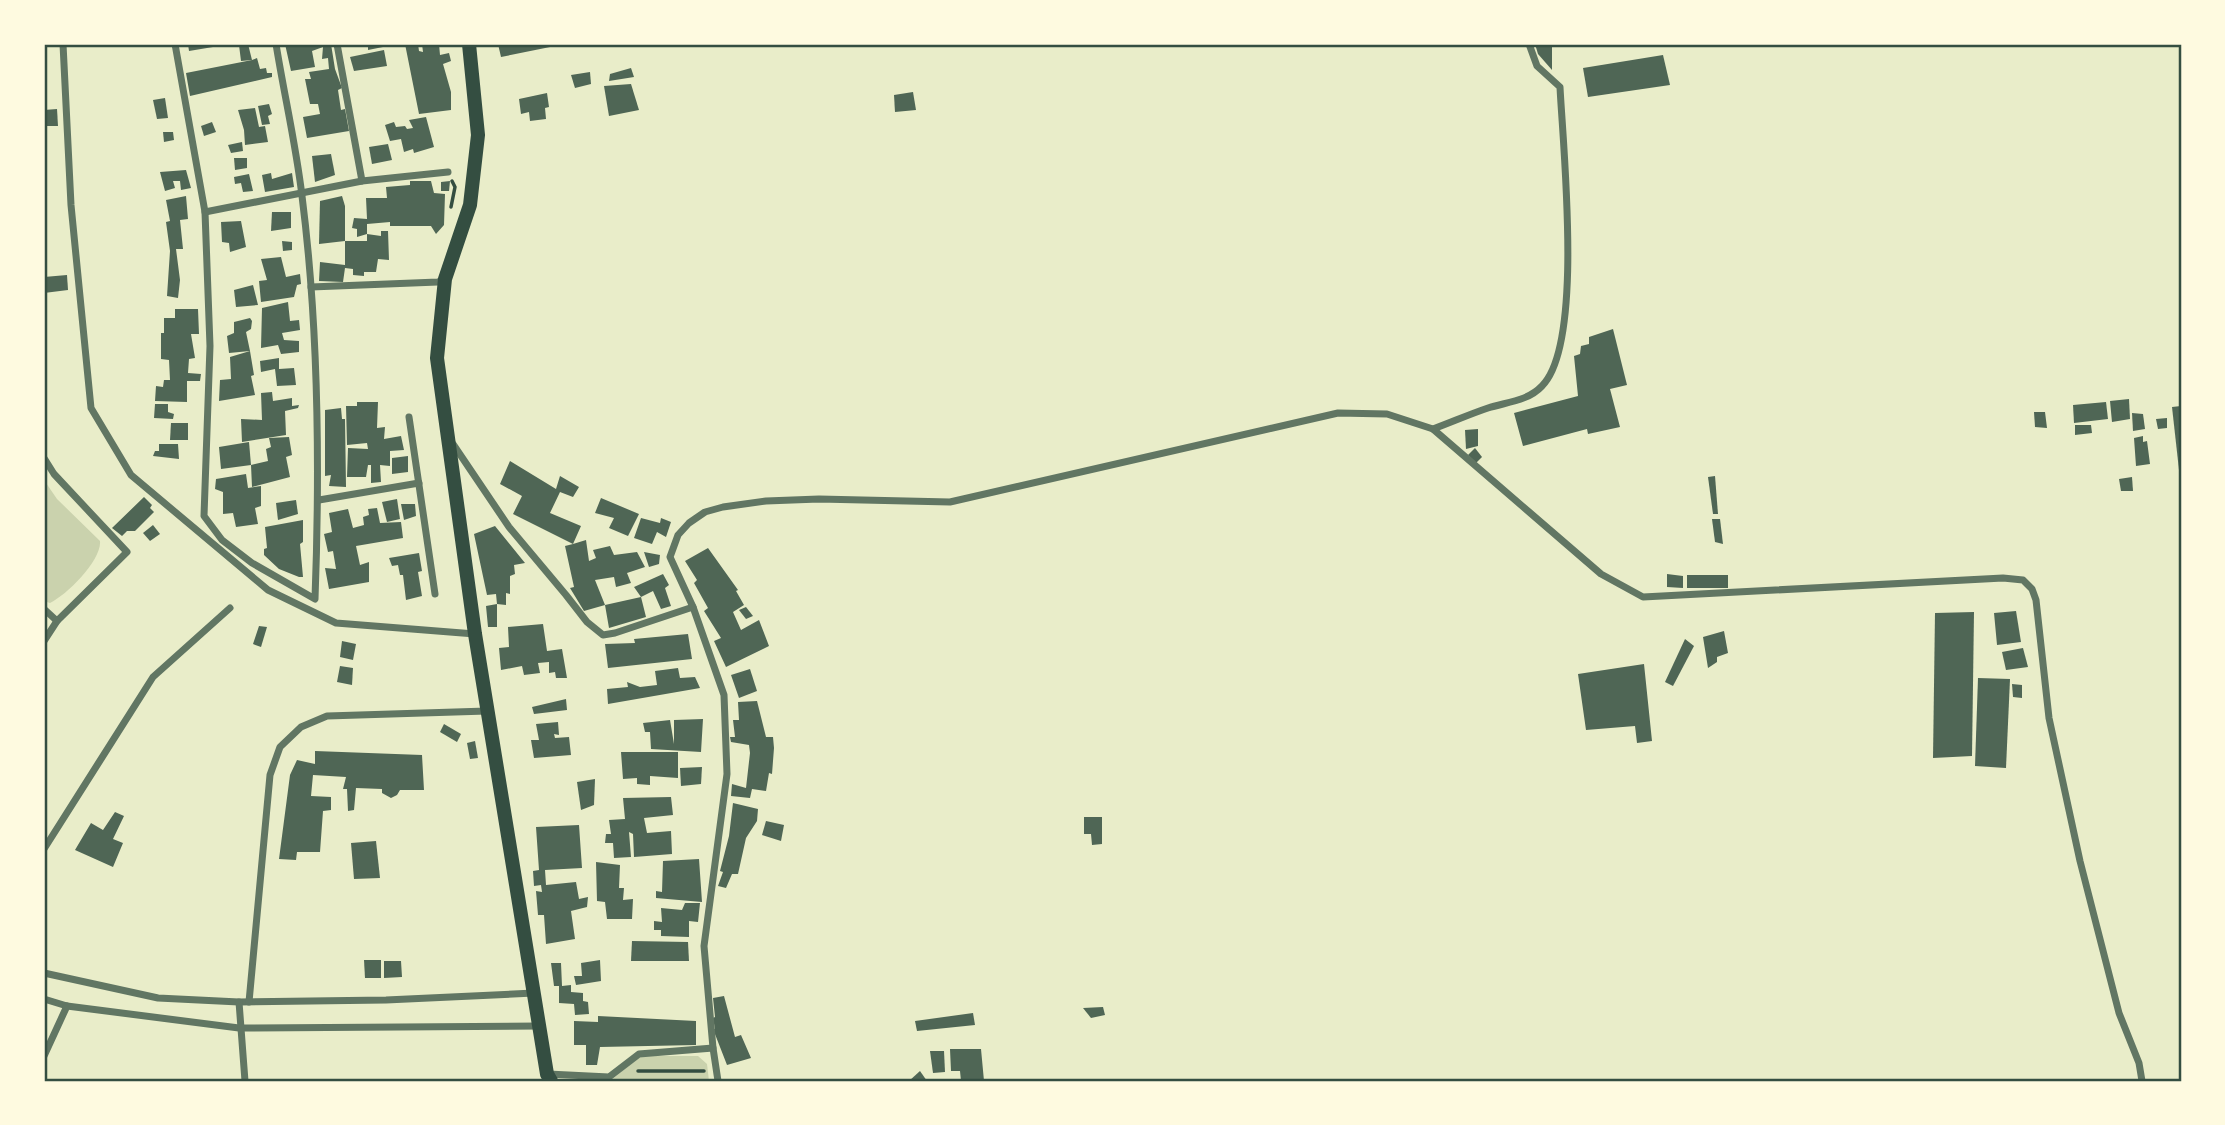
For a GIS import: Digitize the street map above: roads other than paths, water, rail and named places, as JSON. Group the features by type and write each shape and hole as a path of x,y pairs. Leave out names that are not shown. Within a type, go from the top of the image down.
{"main road":[{"path":"469,44 478,135 470,205 444,279 437,358 475,634 549,1078"}],"street":[{"path":"63,44 71,205 90,408 131,475 268,590 336,623 475,634"},
{"path":"175,44 205,212 210,346 204,516 222,540 252,563 315,599 319,500 312,287 302,194 276,44"},
{"path":"337,44 362,181"},
{"path":"1433,429 1526,397 1542,387 1556,368 1562,345 1568,266 1560,87 1537,66 1529,44"},
{"path":"205,212 362,181 449,172"},
{"path":"312,287 438,282 444,279"},
{"path":"718,1081 704,946 727,774 724,695 693,607 670,557 678,535 689,523 705,512 766,501 819,499 950,502 1338,413 1387,414 1433,429 1601,574 1643,597 2003,578 2023,580 2032,589 2036,600 2049,718 2080,861 2119,1013 2139,1063 2142,1081"},
{"path":"409,417 435,594"},
{"path":"446,434 509,527 587,622 603,635 693,607"},
{"path":"44,458 54,474 127,552 57,621 44,641"},
{"path":"319,500 419,483"},
{"path":"44,849 153,677 230,608"},
{"path":"44,609 57,621"},
{"path":"249,1002 270,775 280,747 302,727 327,716 487,710"},
{"path":"44,973 158,998 239,1002 386,1000 534,993"},
{"path":"44,999 67,1006 239,1028 539,1026"},
{"path":"239,1002 245,1081"},
{"path":"44,1056 67,1006"},
{"path":"549,1078 610,1077 639,1054 713,1048"}]}
